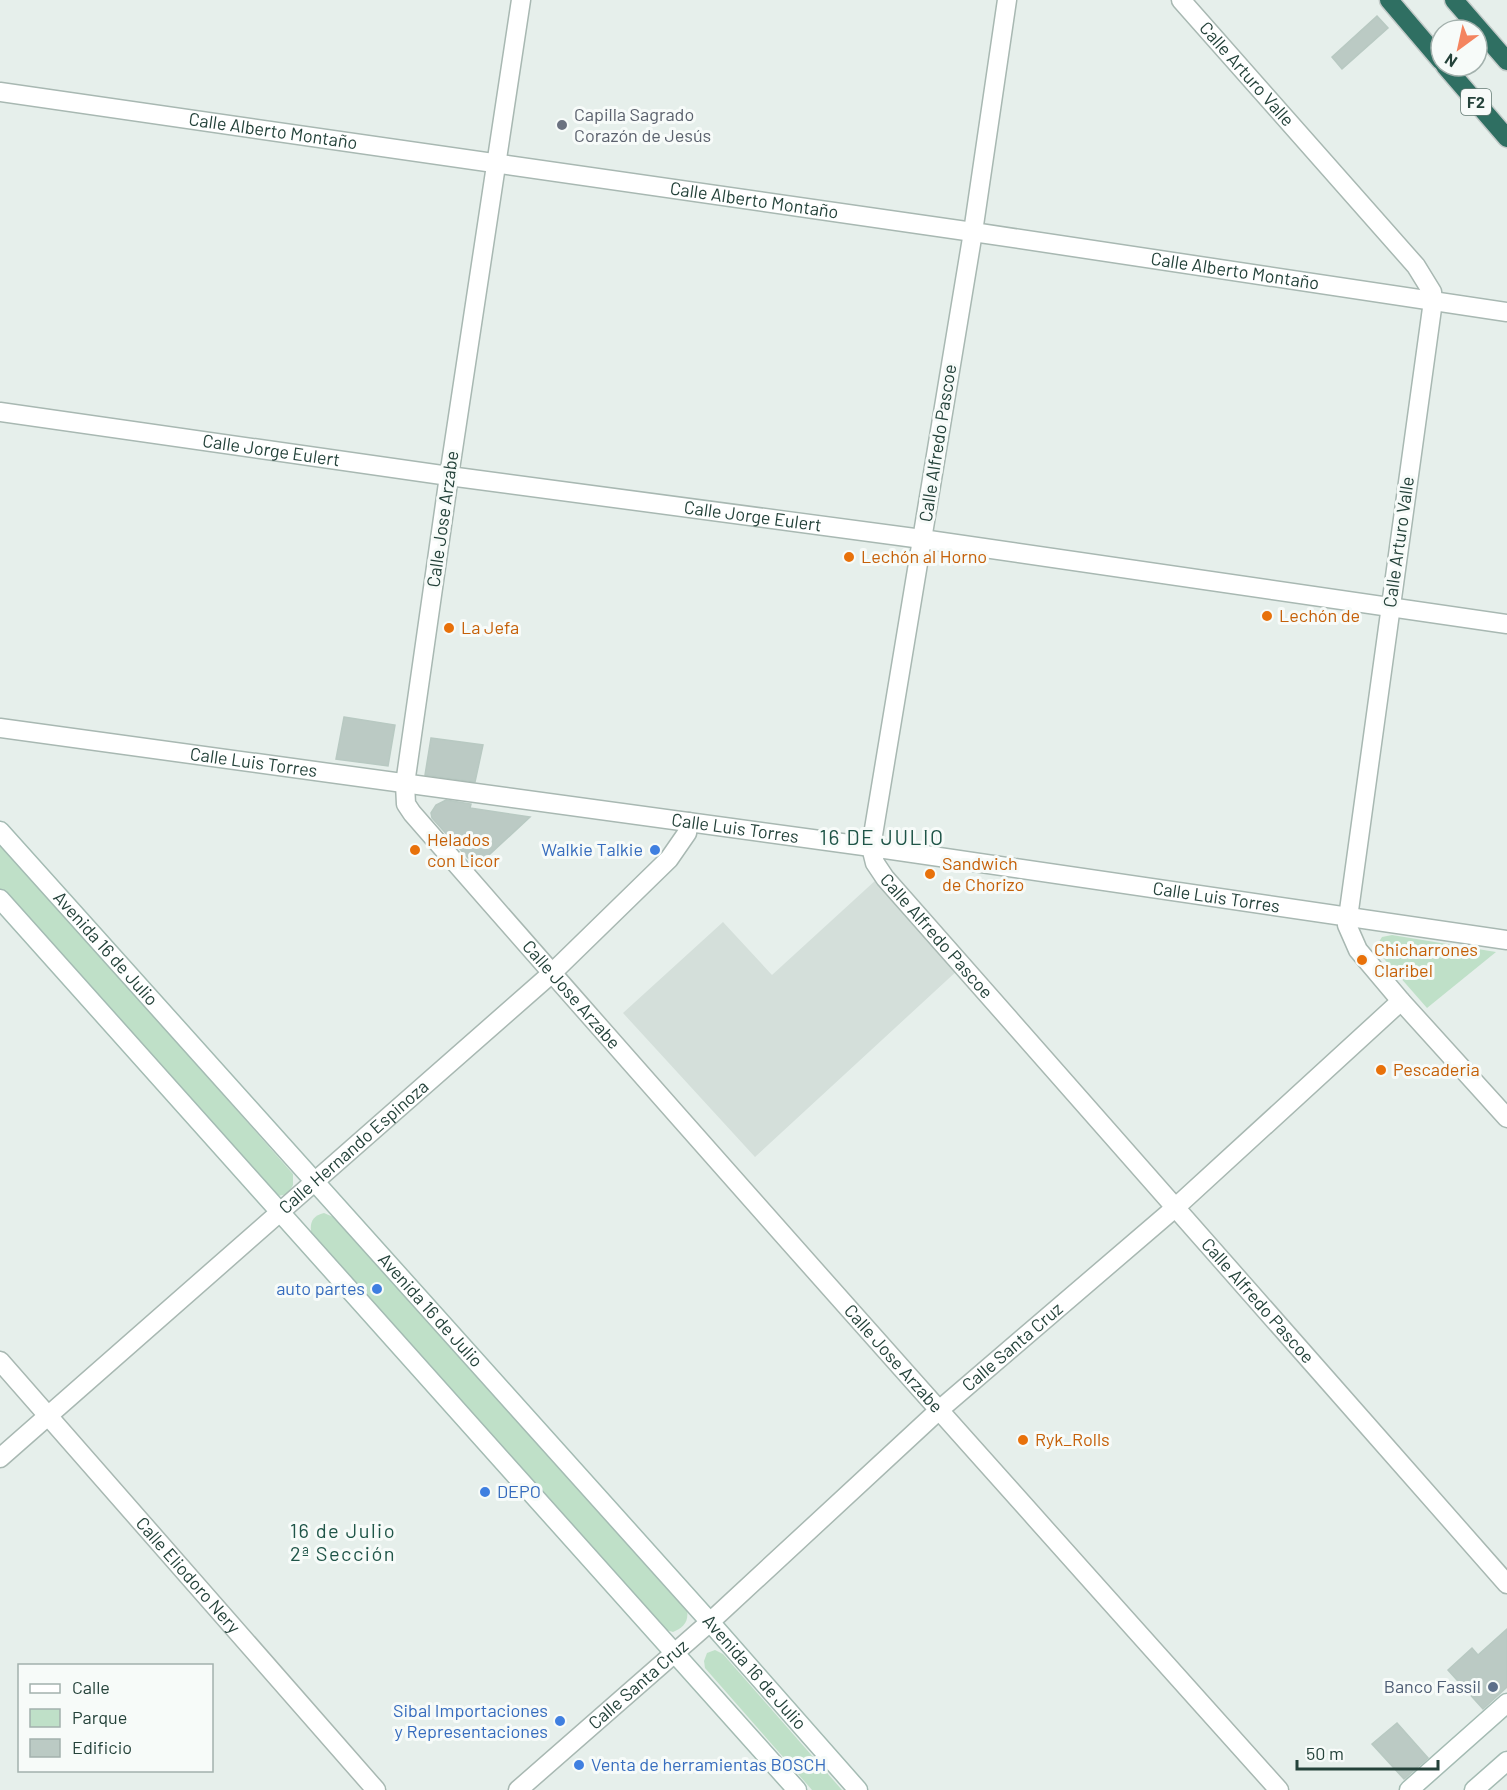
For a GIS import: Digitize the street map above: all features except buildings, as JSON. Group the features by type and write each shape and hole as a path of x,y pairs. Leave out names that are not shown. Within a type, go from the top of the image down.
{"highway":[{"path":"1389,0 1429,47"},
{"path":"1454,0 1507,61"},
{"name":"F2","path":"1455,78 1507,138"}],"street":[{"name":"Calle Jose Arzabe","path":"521,0 449,476 405,784 406,804 551,974 938,1411 1279,1790"},
{"name":"Calle Alfredo Pascoe","path":"1007,0 973,232 871,847 875,863 885,878 1507,1584"},
{"name":"Calle Arturo Valle","path":"1181,0 1416,266 1432,292 1433,301 1347,925 1358,950 1507,1118"},
{"name":"Calle Alberto Montaño","path":"0,92 973,232 1507,312"},
{"name":"Calle Jorge Eulert","path":"0,412 449,476 922,538 1507,624"},
{"name":"Calle Luis Torres","path":"0,728 871,847 1507,940"},
{"name":"Calle Hernando Espinoza","path":"0,1458 551,974 669,859 687,833 689,822"},
{"name":"Avenida 16 de Julio","path":"0,831 858,1790"},
{"path":"0,899 797,1790"},
{"name":"Calle Santa Cruz","path":"518,1790 710,1622 938,1411 1176,1207 1401,1001"},
{"name":"Calle Eliodoro Nery","path":"0,1361 376,1790"},
{"path":"1409,1790 1507,1703"},
{"path":"1474,1790 1507,1761"}],"shaded area":[{"path":"877,879 959,969 755,1157 623,1013 723,922 772,975"}],"green space":[{"path":"0,841 293,1174 293,1185 288,1194 278,1196 270,1193 0,889"},
{"path":"1392,935 1496,952 1427,1008 1378,952 1377,945 1382,937"},
{"path":"324,1213 338,1219 687,1610 686,1621 680,1629 673,1632 663,1629 312,1236 312,1222 316,1216"},
{"path":"715,1650 723,1654 842,1790 812,1790 705,1668 704,1661 707,1653"}],"place":[{"name":"Capilla Sagrado Corazón de Jesús","path":"562,125"},
{"name":"Lechón al Horno","path":"849,557"},
{"name":"Lechón de","path":"1267,616"},
{"name":"La Jefa","path":"449,628"},
{"name":"Helados con Licor","path":"415,850"},
{"name":"Walkie Talkie","path":"655,850"},
{"name":"Sandwich de Chorizo","path":"930,874"},
{"name":"Chicharrones Claribel","path":"1362,960"},
{"name":"Pescaderia","path":"1381,1070"},
{"name":"auto partes","path":"377,1289"},
{"name":"Ryk_Rolls","path":"1023,1440"},
{"name":"DEPO","path":"485,1492"},
{"name":"Banco Fassil","path":"1493,1687"},
{"name":"Sibal Importaciones y Representaciones","path":"560,1721"},
{"name":"Venta de herramientas BOSCH","path":"579,1765"}],"district":[{"name":"16 DE JULIO","path":"882,838"},
{"name":"16 de Julio 2ª Sección","path":"343,1542"}]}
